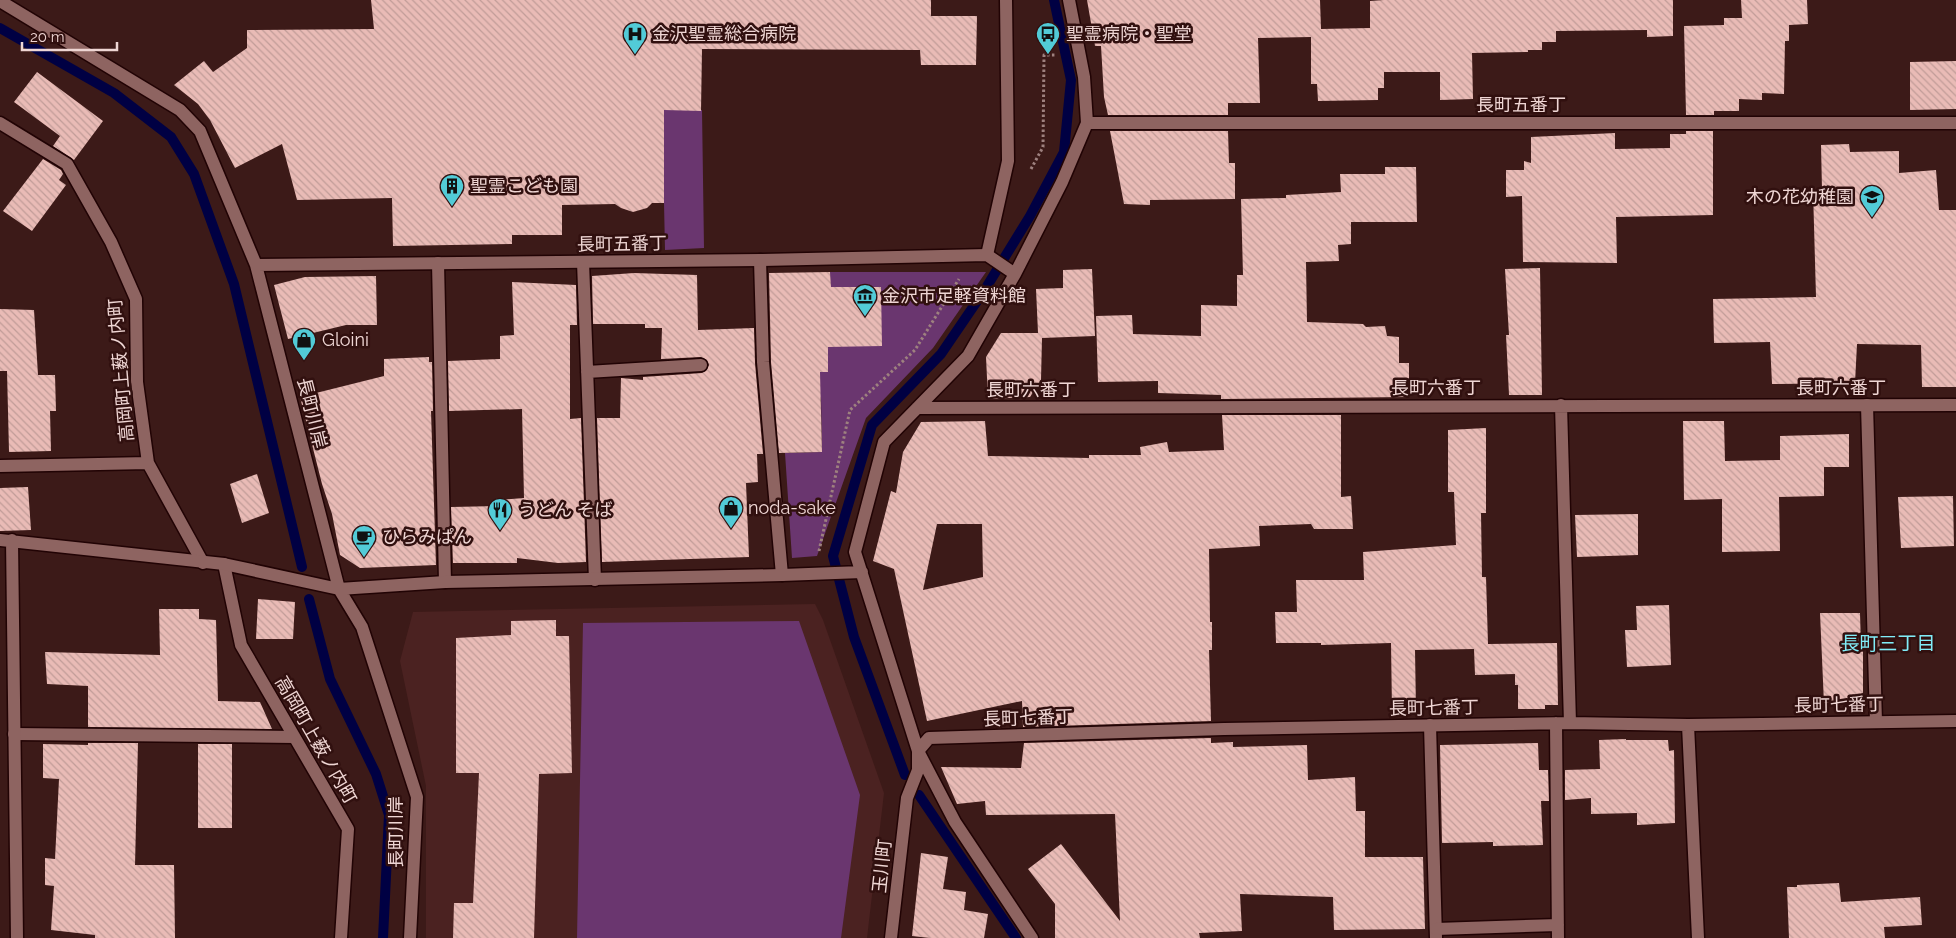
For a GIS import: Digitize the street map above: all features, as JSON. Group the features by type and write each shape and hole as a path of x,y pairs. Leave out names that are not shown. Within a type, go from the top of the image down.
{"street":[{"path":"1006,0 1008,161 987,255 1015,274"},
{"path":"1032,938 955,822 918,751 855,552 884,442 968,356 1015,274 1062,182 1086,123 1084,77 1069,0"},
{"name":"長町川岸","path":"0,1 180,110 200,131 256,265 340,589 362,627 417,797 410,938"},
{"name":"高岡町上薮ノ内町","path":"0,123 67,164 111,242 136,298 137,382 148,464 203,563"},
{"name":"長町五番丁","path":"1086,123 1956,123"},
{"name":"長町五番丁","path":"256,265 760,260 987,255"},
{"path":"760,260 763,362 782,575"},
{"path":"583,262 595,580"},
{"path":"438,263 445,582"},
{"path":"587,372 701,365"},
{"path":"1867,405 1876,722"},
{"name":"長町六番丁","path":"916,408 1956,405"},
{"path":"1561,406 1570,723"},
{"path":"0,466 148,464"},
{"path":"16,938 14,734 6,540 224,564 340,589 445,582 595,580 862,572"},
{"name":"高岡町上薮ノ内町","path":"224,564 240,645 348,829 341,938"},
{"name":"長町七番丁","path":"918,751 929,738 1224,729 1556,723 1688,724 1956,721"},
{"path":"1556,723 1558,938"},
{"path":"1688,724 1698,938"},
{"path":"1430,725 1436,934 1558,925"},
{"path":"14,734 294,737"},
{"name":"玉川町","path":"891,938 907,798 918,770 918,751"}],"path":[{"path":"1030,172 1043,147 1044,55 1057,55"},
{"path":"818,556 850,410 915,350 963,271 987,255"}],"shaded area":[{"path":"662,108 702,110 704,248 665,250"},
{"path":"830,272 986,272 933,348 866,418 817,556 792,558 785,453 822,452 821,398 802,372 828,372 828,334 831,334"},
{"path":"815,604 823,620 884,793 867,938 426,938 426,786 400,661 413,612"},
{"path":"799,621 860,795 841,938 577,938 583,623"}],"building":[{"path":"371,0 931,0 931,16 977,16 976,65 921,65 920,50 702,49 701,111 664,110 664,203 652,203 647,208 633,212 615,204 562,205 562,235 512,235 512,244 393,246 392,198 297,200 282,144 235,168 210,120 198,104 174,85 204,61 213,72 247,48 247,30 374,29"},
{"path":"1087,0 1320,0 1321,29 1370,28 1370,1 1673,0 1673,36 1647,37 1647,30 1556,31 1556,42 1542,42 1542,50 1472,53 1473,99 1440,100 1440,72 1384,72 1384,88 1378,88 1378,100 1318,101 1317,84 1311,84 1311,37 1258,38 1260,103 1228,103 1228,115 1108,115 1104,97 1101,46 1095,46"},
{"path":"1741,0 1807,0 1808,24 1789,25 1789,41 1785,41 1784,94 1762,93 1762,100 1739,99 1739,111 1714,111 1714,115 1686,115 1684,26 1724,25 1724,18 1742,18"},
{"path":"1956,61 1956,109 1910,110 1910,62"},
{"path":"37,72 103,121 74,160 53,146 60,136 14,102"},
{"path":"1110,131 1228,131 1229,163 1235,163 1235,199 1150,200 1150,205 1124,204"},
{"path":"1686,131 1713,131 1713,215 1616,217 1617,263 1523,262 1522,196 1506,197 1506,170 1524,170 1524,161 1531,163 1531,137 1615,133 1615,149 1670,148 1670,134 1686,134"},
{"path":"1849,144 1850,152 1899,151 1899,173 1936,170 1939,210 1956,210 1956,387 1922,387 1921,345 1857,344 1855,383 1772,384 1770,342 1714,343 1713,299 1816,297 1813,190 1822,190 1821,145"},
{"path":"43,159 61,170 63,174 59,180 66,185 32,231 3,211"},
{"path":"1385,167 1416,167 1417,222 1351,222 1351,244 1338,245 1339,261 1306,262 1307,322 1363,324 1366,327 1385,326 1387,336 1399,337 1399,363 1409,363 1409,397 1221,399 1221,395 1158,393 1158,381 1098,382 1096,316 1132,315 1133,334 1201,336 1201,305 1237,306 1237,275 1243,275 1241,199 1286,198 1286,195 1341,192 1340,174 1385,174"},
{"path":"1540,268 1542,395 1509,395 1506,335 1509,335 1505,269"},
{"path":"1092,269 1095,336 1042,338 1041,380 1030,397 988,399 986,357 1001,333 1038,333 1036,289 1063,288 1063,270"},
{"path":"830,272 831,287 881,287 882,346 828,347 828,372 820,372 822,452 779,453 771,362 769,273"},
{"path":"634,273 697,275 698,330 754,328 763,454 757,454 758,482 746,483 749,557 602,562 597,418 620,418 621,378 643,380 643,377 702,373 706,371 709,365 707,360 701,357 661,359 662,328 645,328 645,324 593,324 592,276"},
{"path":"376,276 377,325 346,325 288,339 274,285 305,277"},
{"path":"512,282 576,285 577,325 570,325 570,419 581,418 586,562 558,563 517,558 517,563 453,563 451,507 498,506 499,500 524,498 522,409 449,411 448,361 500,359 500,336 514,335"},
{"path":"0,309 34,310 38,375 55,375 56,411 50,411 51,451 9,452 7,371 0,371"},
{"path":"429,357 429,362 432,362 433,411 431,411 436,565 360,568 340,555 332,514 322,484 300,397 384,376 384,359"},
{"path":"1222,415 1341,415 1341,497 1351,496 1353,529 1314,529 1311,524 1259,526 1260,546 1209,549 1210,622 1212,622 1212,650 1209,650 1211,721 1023,727 1022,701 927,721 894,569 873,561 891,491 896,493 903,452 921,422 985,421 988,456 1089,458 1089,455 1141,455 1140,447 1167,442 1169,452 1224,450","holes":["937,524 982,524 983,577 923,590"]},
{"path":"1683,421 1724,421 1725,461 1780,460 1780,436 1849,434 1849,467 1824,467 1824,496 1779,497 1780,551 1722,552 1722,499 1684,500"},
{"path":"1486,428 1486,513 1481,513 1482,577 1486,577 1488,644 1557,643 1558,705 1545,705 1545,709 1518,709 1518,685 1515,685 1515,674 1475,675 1474,649 1415,650 1416,710 1392,711 1391,643 1321,645 1321,643 1276,643 1275,612 1297,612 1296,580 1364,580 1363,552 1456,545 1454,492 1448,492 1448,430"},
{"path":"257,474 269,513 242,523 230,484"},
{"path":"28,487 31,530 0,531 0,488"},
{"path":"1953,496 1954,546 1901,548 1898,497"},
{"path":"1638,514 1638,555 1577,557 1575,515"},
{"path":"258,599 295,602 293,639 256,639"},
{"path":"1669,605 1671,665 1627,667 1625,630 1637,630 1636,606"},
{"path":"159,609 199,609 199,619 216,620 218,701 260,702 272,729 88,727 88,686 47,684 45,652 160,655"},
{"path":"1820,613 1860,613 1861,647 1863,647 1863,694 1848,695 1849,703 1824,704"},
{"path":"556,620 556,636 569,636 572,773 539,774 534,938 453,938 454,903 473,903 479,773 456,773 456,638 511,635 511,621"},
{"path":"1211,738 1211,743 1233,742 1233,747 1307,745 1308,780 1355,777 1356,811 1365,811 1365,857 1423,857 1425,929 1334,930 1333,897 1240,894 1242,931 1199,933 1200,938 1055,938 1055,904 1028,869 1061,844 1120,921 1115,814 986,815 985,801 957,804 941,767 1021,768 1024,743"},
{"path":"1599,740 1668,740 1669,751 1674,750 1675,823 1637,825 1637,813 1591,814 1591,798 1565,800 1565,770 1600,769"},
{"path":"88,743 138,743 135,865 174,865 175,938 95,938 95,935 51,930 54,886 45,885 45,858 55,859 59,779 43,778 43,744 88,745"},
{"path":"1538,743 1539,770 1548,770 1549,801 1541,801 1543,845 1493,846 1493,842 1442,843 1440,745"},
{"path":"198,744 232,744 232,828 198,828"},
{"path":"921,853 948,857 943,889 966,892 964,910 988,914 984,938 912,936"},
{"path":"1839,883 1841,902 1920,897 1922,925 1884,927 1885,938 1789,938 1787,887"}],"waterway":[{"path":"905,775 854,637 833,556 872,425 941,354 984,291 1030,216 1064,152 1071,80 1054,0"},
{"path":"0,28 114,93 171,137 194,174 234,284 302,567"},
{"path":"309,599 330,679 376,774 389,815 383,938"},
{"path":"919,795 1016,938"}],"place":[{"name":"金沢聖霊総合病院","path":"635,55"},
{"name":"聖霊病院・聖堂","path":"1048,55"},
{"name":"聖霊こども園","path":"452,207"},
{"name":"木の花幼稚園","path":"1872,218"},
{"name":"金沢市足軽資料館","path":"865,317"},
{"name":"Gloini","path":"304,361"},
{"name":"noda-sake","path":"731,529"},
{"name":"うどん そば","path":"500,531"},
{"name":"ひらみぱん","path":"364,558"}],"district":[{"name":"長町三丁目","path":"1888,643"}]}
